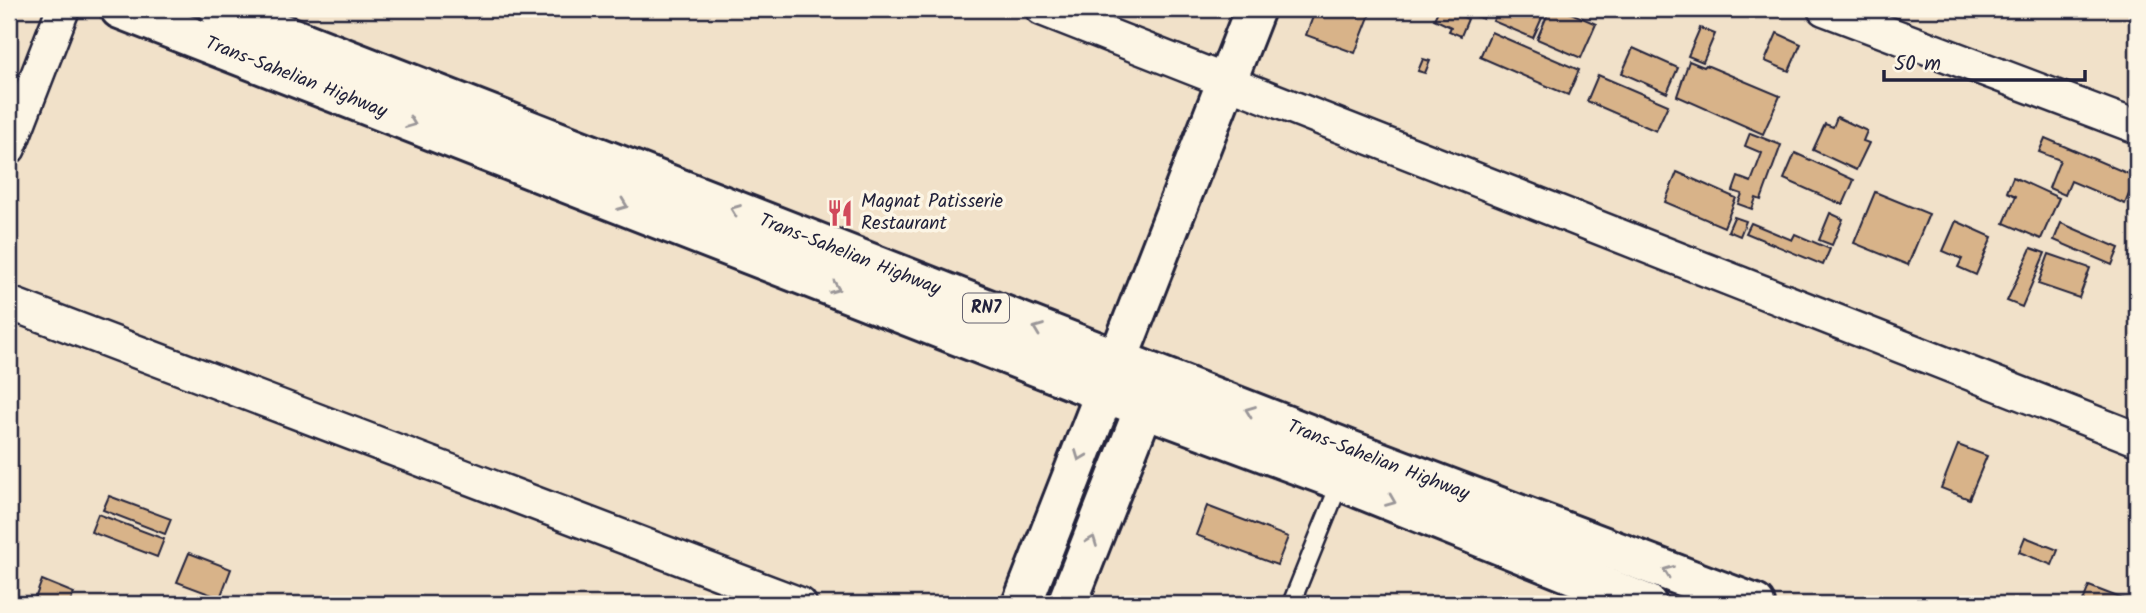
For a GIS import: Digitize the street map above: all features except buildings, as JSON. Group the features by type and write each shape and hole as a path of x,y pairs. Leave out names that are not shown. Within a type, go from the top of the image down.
{"main road":[{"name":"Trans-Sahelian Highway","path":"120,9 1347,466 1755,604"},
{"name":"Trans-Sahelian Highway","path":"219,9 1111,376"},
{"path":"1022,604 1255,9"},
{"path":"1067,604 1150,391"},
{"name":"Trans-Sahelian Highway","path":"1347,466 1647,604"}],"street":[{"path":"9,148 63,9"},
{"path":"1042,9 2137,439"},
{"path":"1824,9 2137,127"},
{"path":"9,303 800,604"}],"lane":[{"path":"1291,604 1347,466"}],"place":[{"name":"Magnat Patisserie Restaurant","path":"840,213"}]}
